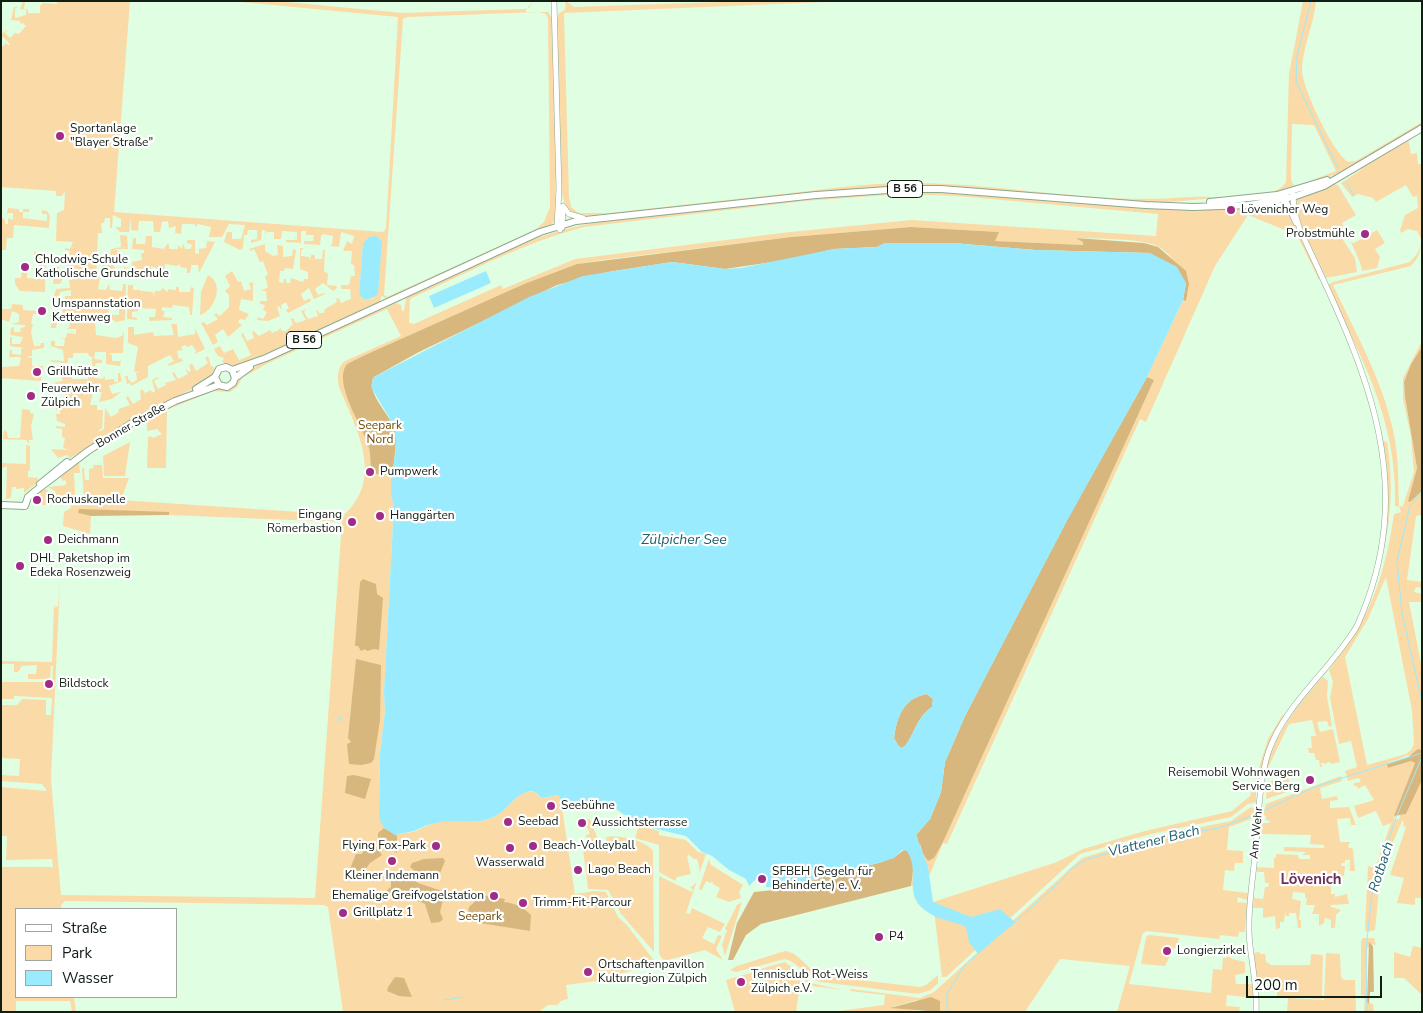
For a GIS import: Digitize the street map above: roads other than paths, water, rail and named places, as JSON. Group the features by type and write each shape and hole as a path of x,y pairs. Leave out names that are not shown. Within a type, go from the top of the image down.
{"main road":[{"name":"B 56","path":"560,227 639,215 816,195 902,189 940,190 1128,204 1250,205 1293,194 1327,180 1362,163 1422,128"},
{"name":"B 56","path":"1172,205 1284,196"},
{"name":"B 56","path":"215,377 221,368 232,370 266,358 342,323 375,311 475,262 560,227 606,217 639,215"},
{"name":"B 56","path":"219,385 229,386 235,378 266,358"},
{"path":"232,370 235,378"},
{"path":"215,377 219,385"},
{"name":"Bonner Straße","path":"1,504 22,501 71,458 88,452 132,423 215,377"},
{"name":"Bonner Straße","path":"175,400 219,385"}],"street":[{"path":"554,1 560,227"},
{"path":"559,189 562,206 560,227"},
{"path":"1293,194 1300,230"},
{"path":"1284,196 1289,211 1300,230 1377,397"},
{"path":"1250,205 1277,204 1289,211"},
{"name":"B 56","path":"562,206 567,213 575,217 606,217"},
{"name":"Am Wehr","path":"1256,1012 1256,993 1249,930 1266,762 1275,737 1286,717 1324,672 1353,633 1371,598 1382,566 1392,517"}],"water":[{"path":"377,236 382,241 378,293 376,296 373,295 375,297 365,300 359,295 363,244 369,237"},
{"name":"Zülpicher See","path":"885,243 953,243 1035,250 1150,253 1177,267 1186,283 1183,300 1147,377 1068,519 965,716 945,762 941,792 930,819 916,835 928,867 933,902 971,917 1000,909 1015,922 978,954 969,942 966,927 934,916 920,906 915,899 913,892 913,868 907,851 902,850 894,858 882,862 801,883 766,887 767,879 760,875 749,886 746,879 729,870 712,856 702,852 686,836 639,825 640,821 623,814 609,804 598,808 596,801 561,802 559,795 541,798 535,792 527,792 514,799 497,815 482,821 436,823 415,831 399,833 397,836 384,828 379,818 380,753 385,711 384,693 394,505 391,479 396,443 391,422 371,386 374,377 529,297 583,276 672,262 725,269 741,268 834,249 877,247","holes":["927,694 933,699 932,707 922,716 909,741 902,748 899,746 894,738 899,716 907,704 919,696"]},
{"path":"486,271 491,283 434,308 429,296"}],"waterway":[{"path":"1311,1 1297,56 1296,82 1338,168"},
{"path":"1346,182 1354,196"},
{"name":"Rotbach","path":"1422,493 1410,506 1397,561 1402,613 1422,702"},
{"path":"340,721 341,717"},
{"name":"Vlattener Bach","path":"1260,812 1317,786 1422,753"},
{"name":"Rotbach","path":"1367,1012 1366,949 1373,885 1396,818 1422,757"},
{"name":"Vlattener Bach","path":"1005,931 1064,878 1070,869 1088,859 1161,838 1219,828 1256,814"},
{"name":"Vlattener Bach","path":"982,950 990,943"},
{"name":"Vlattener Bach","path":"947,1012 947,994 964,966 979,953"},
{"path":"445,1000 463,997"}],"place":[{"name":"Sportanlage \"Blayer Straße\"","path":"60,136"},
{"name":"Lövenicher Weg","path":"1231,210"},
{"name":"Probstmühle","path":"1365,234"},
{"name":"Chlodwig-Schule Katholische Grundschule","path":"25,267"},
{"name":"Umspannstation Kettenweg","path":"42,311"},
{"name":"Grillhütte","path":"37,372"},
{"name":"Feuerwehr Zülpich","path":"31,396"},
{"name":"Pumpwerk","path":"370,472"},
{"name":"Rochuskapelle","path":"37,500"},
{"name":"Hanggärten","path":"380,516"},
{"name":"Eingang Römerbastion","path":"352,522"},
{"name":"Deichmann","path":"48,540"},
{"name":"DHL Paketshop im Edeka Rosenzweig","path":"20,566"},
{"name":"Bildstock","path":"49,684"},
{"name":"Reisemobil Wohnwagen Service Berg","path":"1310,780"},
{"name":"Seebühne","path":"551,806"},
{"name":"Seebad","path":"508,822"},
{"name":"Aussichtsterrasse","path":"582,823"},
{"name":"Flying Fox-Park","path":"436,846"},
{"name":"Beach-Volleyball","path":"533,846"},
{"name":"Wasserwald","path":"510,848"},
{"name":"Kleiner Indemann","path":"392,861"},
{"name":"Lago Beach","path":"578,870"},
{"name":"SFBEH (Segeln für Behinderte) e. V.","path":"762,879"},
{"name":"Ehemalige Greifvogelstation","path":"494,896"},
{"name":"Trimm-Fit-Parcour","path":"523,903"},
{"name":"Grillplatz 1","path":"343,913"},
{"name":"P4","path":"879,937"},
{"name":"Longierzirkel","path":"1167,951"},
{"name":"Ortschaftenpavillon Kulturregion Zülpich","path":"588,972"},
{"name":"Tennisclub Rot-Weiss Zülpich e.V.","path":"741,982"}],"district":[{"name":"Lövenich","path":"1311,880"}],"park label":[{"name":"Seepark Nord","path":"380,433"},
{"name":"Seepark","path":"480,917"}]}
